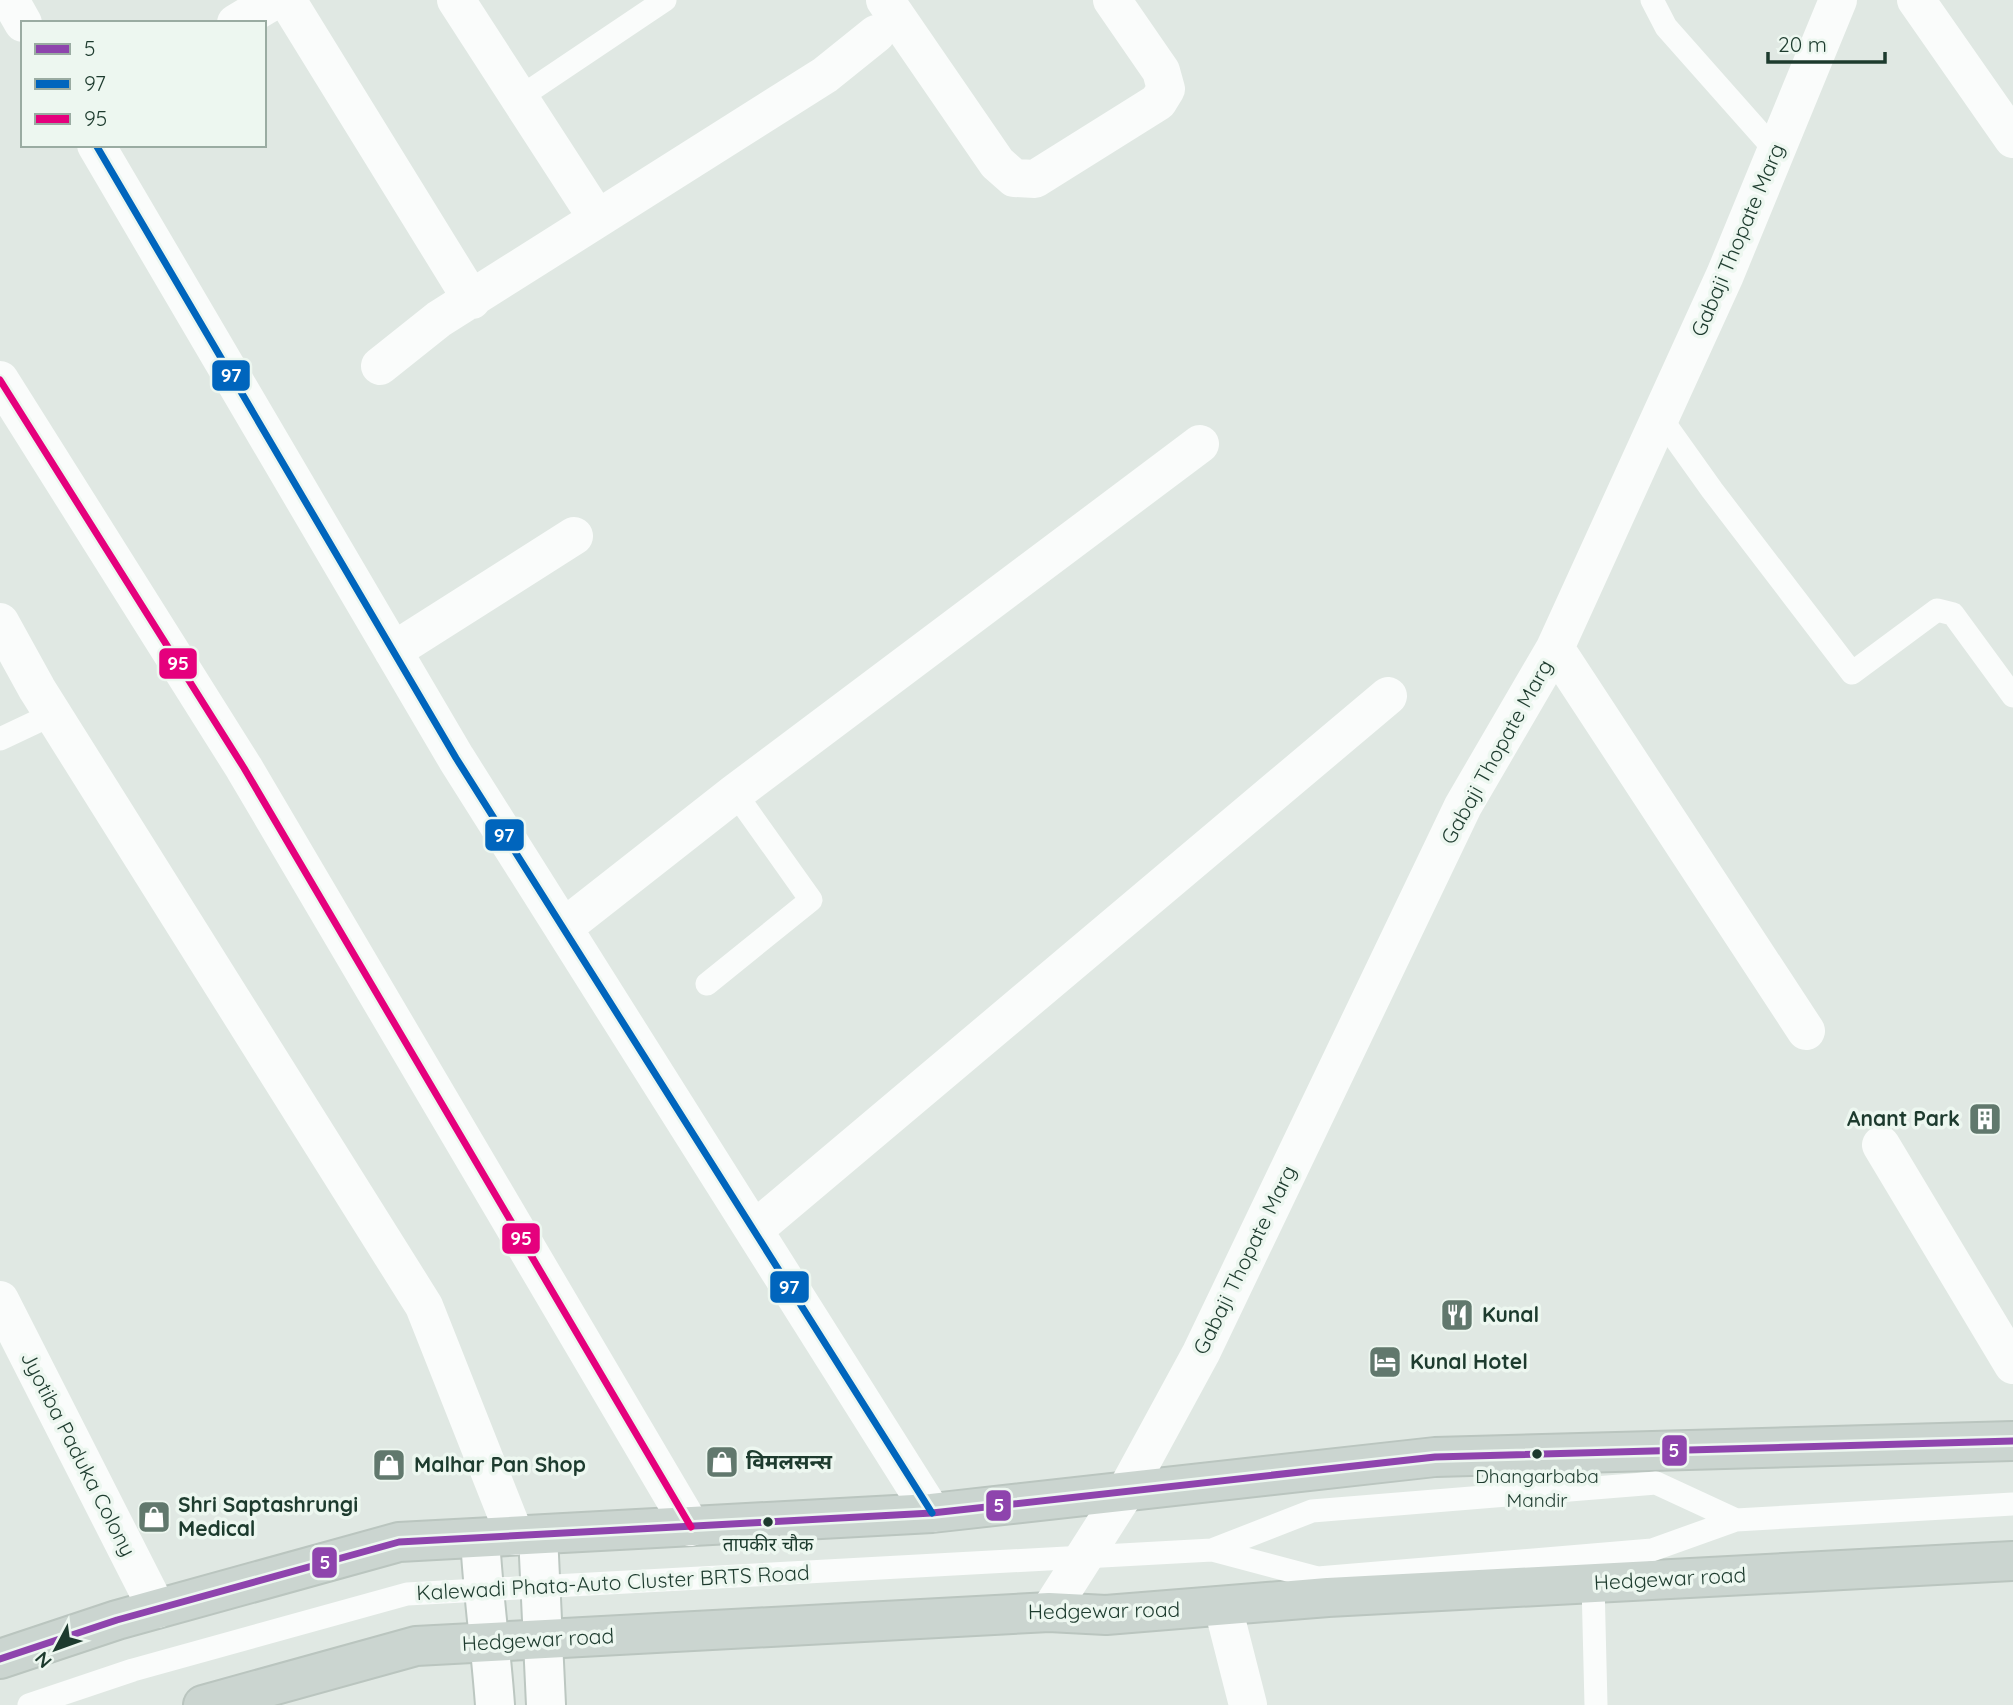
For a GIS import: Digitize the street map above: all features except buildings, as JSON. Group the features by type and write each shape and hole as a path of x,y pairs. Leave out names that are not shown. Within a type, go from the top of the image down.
{"main road":[{"path":"0,1659 157,1609 399,1542 932,1513 1435,1457 2013,1441"},
{"name":"Hedgewar road","path":"203,1705 416,1646 1049,1612 1106,1615 1328,1597 2013,1561"}],"street":[{"path":"239,21 275,0"},
{"path":"287,0 471,300"},
{"path":"456,0 597,218"},
{"path":"380,366 439,319 825,75 881,17 998,163 1014,178 1034,179 1158,102 1166,89 1161,71 1112,0"},
{"name":"Gabaji Thopate Marg","path":"1049,1612 1126,1491 1200,1353 1463,806 1555,648 1725,275 1838,0"},
{"path":"1916,0 2013,139"},
{"path":"97,147 456,758 932,1513"},
{"path":"0,380 251,780 691,1527"},
{"path":"563,928 735,793 1200,444"},
{"path":"393,651 574,536"},
{"path":"0,622 53,714 424,1306 511,1537 540,1588 547,1705"},
{"path":"1555,648 1806,1031"},
{"path":"754,1230 1388,696"},
{"path":"1881,1145 2013,1364"},
{"name":"Jyotiba Paduka Colony","path":"0,1300 157,1609"},
{"path":"495,1705 491,1642 483,1590 511,1537"},
{"path":"1223,1607 1248,1705"}],"lane":[{"path":"519,98 665,0"},
{"path":"1652,0 1666,27 1776,151"},
{"path":"1660,416 1712,490 1852,673 1937,610 1953,614 2013,696"},
{"path":"0,740 53,714"},
{"path":"707,985 811,900 735,793"},
{"name":"Kalewadi Phata-Auto Cluster BRTS Road","path":"1212,1550 1312,1511 1656,1483 1736,1520"},
{"name":"Kalewadi Phata-Auto Cluster BRTS Road","path":"29,1705 133,1670 407,1594 1212,1550 1318,1578 1652,1550 1736,1520 2013,1504"},
{"path":"1593,1583 1596,1705"}],"transit line":[{"name":"97","path":"97,147 456,758 932,1513"},
{"name":"95","path":"0,380 244,768 691,1527"},
{"name":"5","path":"0,1659 117,1620 399,1542 932,1513 1435,1457 2013,1441"}],"place":[{"name":"Anant Park","path":"1985,1119"},
{"name":"Kunal","path":"1457,1315"},
{"name":"Kunal Hotel","path":"1385,1362"},
{"name":"Dhangarbaba Mandir","path":"1537,1454"},
{"name":"विमलसन्स","path":"722,1462"},
{"name":"Malhar Pan Shop","path":"389,1465"},
{"name":"Shri Saptashrungi Medical","path":"154,1517"},
{"name":"तापकीर चौक","path":"768,1522"}]}
